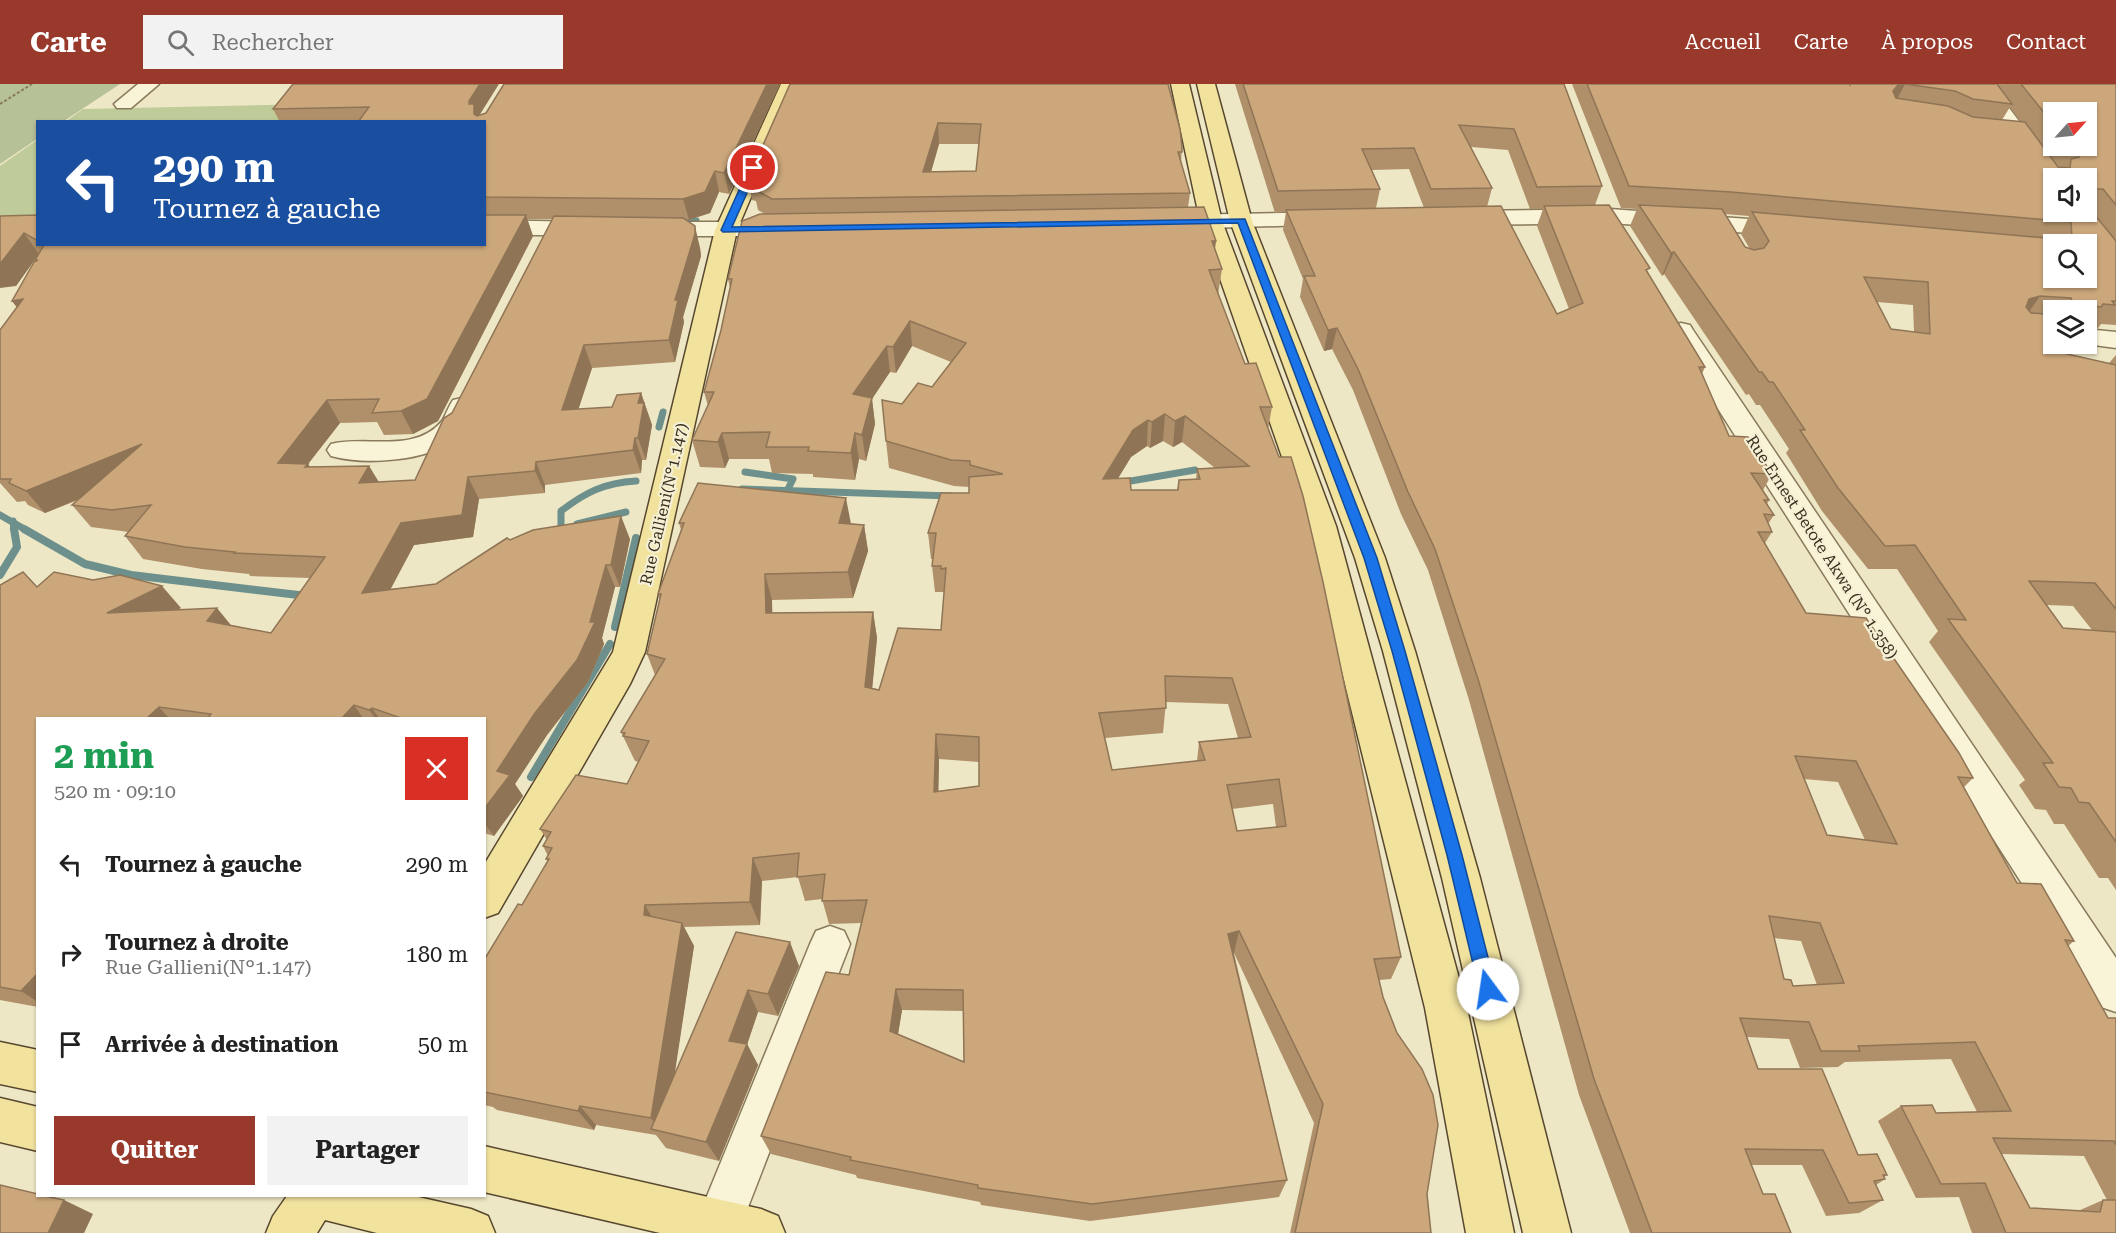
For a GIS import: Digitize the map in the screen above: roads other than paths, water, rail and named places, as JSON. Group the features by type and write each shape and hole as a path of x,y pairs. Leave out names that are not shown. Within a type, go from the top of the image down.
{"main road":[{"name":"Rue Gallieni(N°1.147)","path":"486,898 618,675 629,652 726,230 790,84"},
{"path":"1180,84 1226,221 1321,526 1446,1008 1490,1233"},
{"path":"1206,84 1226,221 1370,558 1399,651 1461,878 1547,1233"},
{"path":"0,1063 36,1071"},
{"path":"0,1120 36,1129"},
{"path":"486,1169 740,1228"},
{"path":"290,1233 312,1197"},
{"path":"325,1197 471,1233"}],"street":[{"path":"124,104 150,84"},
{"path":"1981,84 2044,168"},
{"path":"1998,133 2020,136"},
{"path":"1598,183 1610,216 1628,246"},
{"path":"1443,218 1610,216 1804,230"},
{"path":"1152,222 1348,219"},
{"path":"1721,223 1732,243"},
{"path":"486,227 610,229"},
{"path":"539,255 552,228"},
{"path":"633,229 809,229"},
{"name":"Rue Ernest Betote Akwa (N° 1.358)","path":"1665,304 1733,412 2116,993"},
{"path":"2024,328 2043,330"},
{"path":"2097,337 2116,340"},
{"path":"341,450 366,452 420,446 439,437 451,428 472,387"},
{"path":"740,1228 830,944"}],"waterway":[{"path":"680,220 697,220"},
{"path":"659,427 663,412"},
{"path":"1119,483 1195,470"},
{"path":"745,472 793,479 788,489"},
{"path":"561,531 561,511 605,486 636,481"},
{"path":"742,489 951,496"},
{"path":"577,524 626,512"},
{"path":"0,515 13,523"},
{"path":"13,523 26,530"},
{"path":"13,523 14,530"},
{"path":"0,575 17,547 14,529"},
{"path":"24,529 85,564 131,575 307,596"},
{"path":"615,627 636,538"},
{"path":"531,777 610,644"}]}
